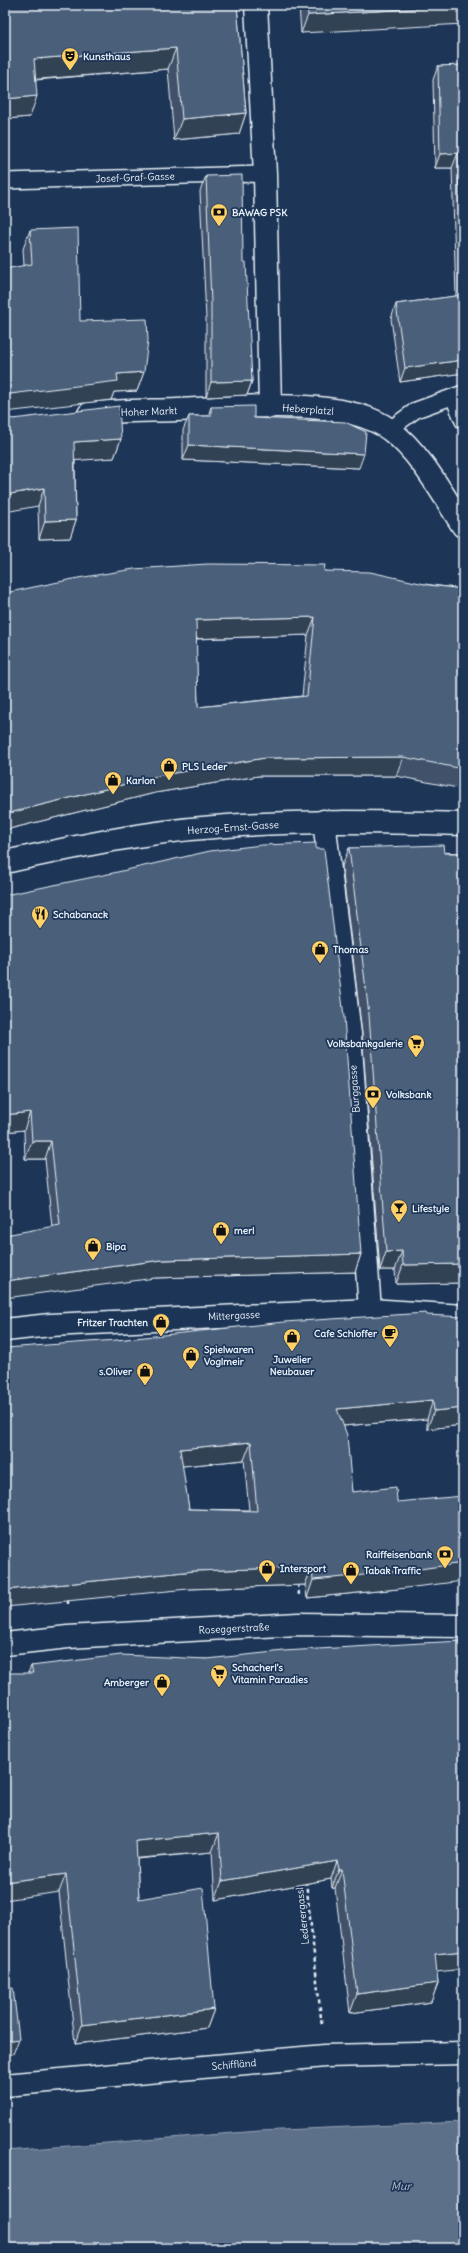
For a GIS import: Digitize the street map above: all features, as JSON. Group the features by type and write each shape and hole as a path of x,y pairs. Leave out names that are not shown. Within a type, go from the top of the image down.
{"street":[{"path":"256,5 265,174 270,407"},
{"name":"Hoher Markt","path":"72,416 94,413 270,407"},
{"name":"Heberplatzl","path":"270,407 331,409 363,416 390,430 424,465 463,526"},
{"name":"Herzog-Ernst-Gasse","path":"5,862 102,841 214,827 324,821 463,824"},
{"name":"Burggasse","path":"324,821 350,1034 370,1310"},
{"name":"Mittergasse","path":"5,1330 81,1323 370,1310 463,1316"},
{"name":"Roseggerstraße","path":"5,1644 68,1637 298,1624 463,1626"},
{"name":"Schiffländ","path":"5,2085 325,2056 463,2053"}],"lane":[{"name":"Josef-Graf-Gasse","path":"5,181 265,174"},
{"path":"390,430 416,410 458,395 463,421"}],"path":[{"path":"298,1577 298,1624"},
{"path":"68,1600 68,1605"},
{"name":"Lederergassl","path":"306,1875 325,2056"}],"water":[{"name":"Mur","path":"463,2122 463,2248 5,2248 5,2151 259,2131"}],"building":[{"name":"Kunsthaus","path":"5,5 237,5 246,113 182,119 176,48 34,59 37,96 5,99"},
{"path":"307,5 463,5 463,6 308,15"},
{"path":"463,65 463,290 461,291 458,153 440,154 438,66"},
{"path":"242,175 243,262 246,262 252,381 211,382 211,303 206,176"},
{"path":"78,228 80,321 147,319 148,340 144,372 117,374 118,381 10,394 5,396 5,269 32,264 30,230"},
{"path":"463,295 463,360 405,368 396,304"},
{"path":"119,406 121,439 74,442 76,520 45,521 44,488 5,495 5,416 13,419"},
{"path":"254,406 254,418 345,422 366,432 364,454 189,445 189,416 211,416 211,407"},
{"path":"207,564 325,565 324,571 370,572 429,585 463,589 463,769 403,757 265,758 162,775 5,814 5,593 78,578 134,569","holes":["315,617 307,696 198,707 196,620"]},
{"path":"316,843 316,849 324,849 344,1017 361,1254 162,1260 5,1281 5,1235 60,1225 51,1141 32,1141 30,1112 5,1115 5,895 210,851 262,845"},
{"path":"443,845 444,853 463,853 463,1264 403,1265 402,1251 386,1252 369,1015 349,848"},
{"path":"426,1313 427,1315 463,1317 463,1408 434,1411 433,1400 337,1409 347,1435 352,1492 396,1487 397,1502 463,1496 463,1563 405,1571 313,1580 312,1567 194,1571 5,1590 5,1348 117,1340 284,1322","holes":["251,1442 257,1511 189,1509 180,1449"]},
{"path":"463,1641 463,1951 435,1954 438,1983 357,1994 342,1869 339,1869 337,1861 222,1881 219,1833 136,1841 139,1899 203,1888 214,2009 82,2025 66,1874 5,1882 5,1673 33,1673 31,1666 121,1655 207,1659 284,1651"},
{"path":"5,1913 7,1923 5,1924"},
{"path":"13,1988 19,2039 5,2041 5,1989"}],"place":[{"name":"Kunsthaus","path":"70,71"},
{"name":"BAWAG PSK","path":"219,227"},
{"name":"PLS Leder","path":"169,781"},
{"name":"Karlon","path":"113,795"},
{"name":"Schabanack","path":"40,929"},
{"name":"Thomas","path":"320,964"},
{"name":"Volksbankgalerie","path":"416,1058"},
{"name":"Volksbank","path":"373,1109"},
{"name":"Lifestyle","path":"399,1223"},
{"name":"merl","path":"221,1245"},
{"name":"Bipa","path":"93,1261"},
{"name":"Fritzer Trachten","path":"161,1337"},
{"name":"Cafe Schloffer","path":"390,1348"},
{"name":"Juwelier Neubauer","path":"292,1352"},
{"name":"Spielwaren Voglmeir","path":"191,1370"},
{"name":"s.Oliver","path":"145,1386"},
{"name":"Raiffeisenbank","path":"445,1569"},
{"name":"Intersport","path":"267,1583"},
{"name":"Tabak Traffic","path":"351,1585"},
{"name":"Schacherl's Vitamin Paradies","path":"219,1688"},
{"name":"Amberger","path":"162,1697"}]}
